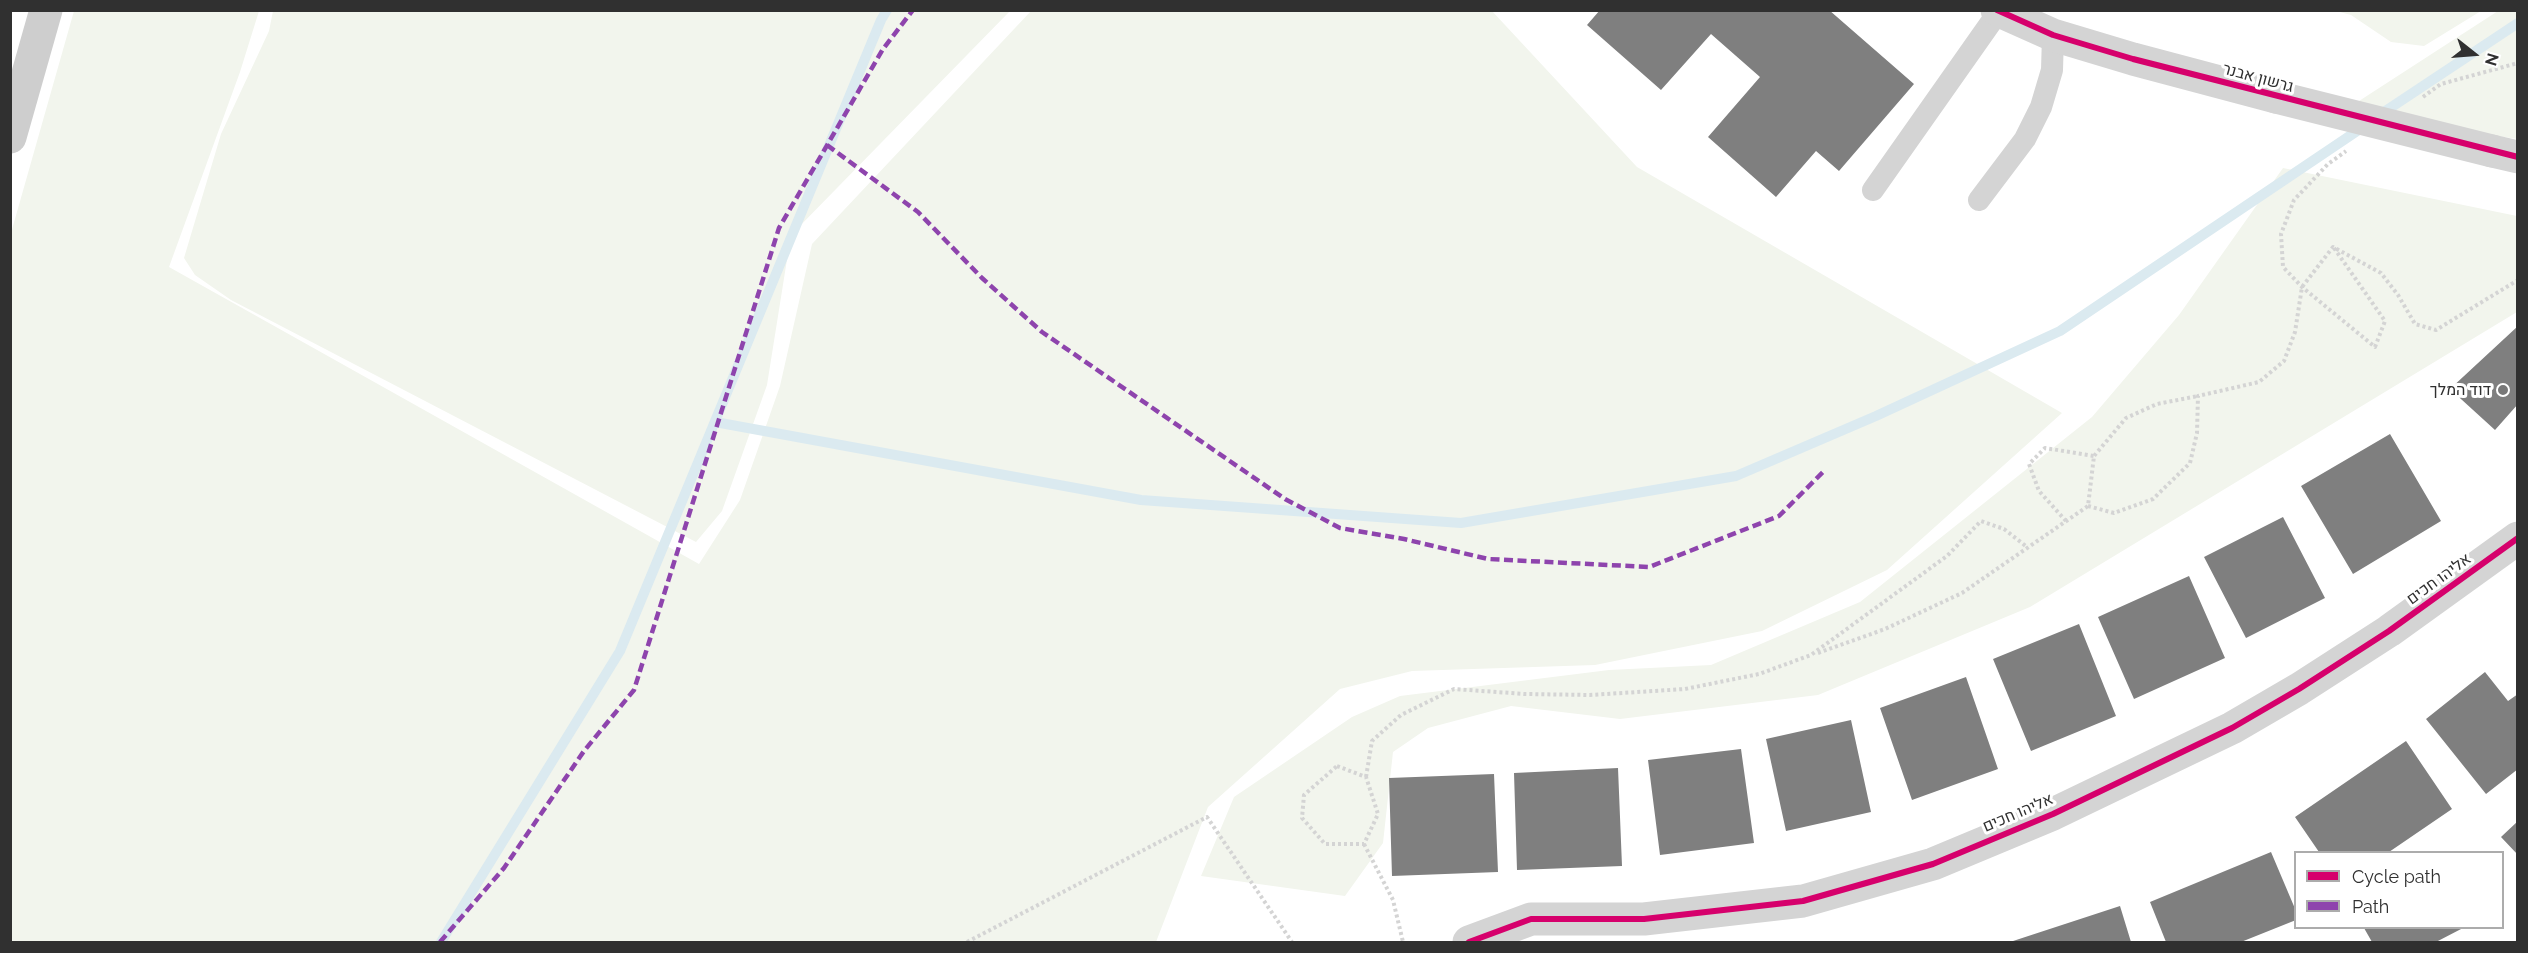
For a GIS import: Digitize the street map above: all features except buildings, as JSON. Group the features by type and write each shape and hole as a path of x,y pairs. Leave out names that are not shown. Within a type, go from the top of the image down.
{"main road":[{"path":"10,137 46,10"}],"street":[{"name":"גרשון אבנר","path":"1998,11 2053,35 2133,59 2505,154"},
{"name":"אליהו חכים","path":"1469,942 1531,919 1644,919 1803,902 1933,864 2053,814 2232,728 2389,632 2517,538"}],"lane":[{"path":"1872,190 1998,11"},
{"path":"1980,200 2025,139 2041,107 2052,69 2053,35"}],"path":[{"path":"2413,104 2441,84 2517,63"},
{"path":"2333,247 2385,321 2375,347 2302,287 2283,267 2281,234 2294,200 2328,164 2347,150"},
{"path":"1364,844 1378,814 1366,777 1372,741 1401,715 1454,688 1525,694 1590,695 1685,689 1759,674 1885,629 1962,593 2088,506 2094,456 2126,418 2157,404 2259,382 2284,361 2295,332 2302,287 2333,247"},
{"path":"2333,247 2381,273 2415,324 2436,330 2517,280"},
{"path":"2088,506 2114,513 2153,499 2190,464 2197,433 2198,396"},
{"path":"2066,521 2040,491 2028,464 2045,448 2094,456"},
{"path":"1811,655 1947,556 1981,521 2004,529 2027,548"},
{"path":"1364,844 1325,844 1302,818 1305,795 1337,766 1366,777"},
{"path":"967,942 1207,817 1292,942"},
{"path":"1364,844 1393,900 1403,942"}],"shaded area":[{"path":"273,10 1010,11 794,232 789,247 767,385 722,511 696,542 231,300 195,275 184,258 221,134 269,31"},
{"path":"74,11 259,11 240,72 169,267 699,564 740,500 780,386 812,244 1031,11 1492,11 1637,167 2062,413 1887,570 1762,631 1595,665 1412,671 1340,689 1208,807 1156,942 11,942 11,233"},
{"path":"2336,11 2481,11 2424,46 2391,42 2351,15"},
{"path":"2498,11 2517,11 2517,139 2342,112"},
{"path":"2283,168 2517,216 2517,312 2030,607 1818,695 1620,719 1511,706 1428,728 1393,752 1383,843 1345,896 1201,876 1234,797 1352,717 1400,696 1609,670 1711,665 1860,602 2092,417 2179,315"}],"waterway":[{"path":"441,942 620,651 887,10"},
{"path":"2378,116 2518,23"},
{"path":"715,422 1141,500 1461,523 1736,476 1876,416 2060,331 2363,127"}],"marked path":[{"path":"440,942 504,868 584,751 634,690 779,228 883,49 913,10"},
{"path":"827,145 918,212 982,278 1042,332 1285,499 1340,528 1404,539 1488,559 1649,567 1779,516 1824,471"}],"cycle path":[{"path":"1997,10 2053,35 2133,59 2518,157"},
{"path":"1469,942 1531,919 1644,919 1803,901 1933,864 2053,814 2232,728 2299,689 2389,631 2518,538"}],"place":[{"name":"דוד המלך","path":"2503,390"}]}
